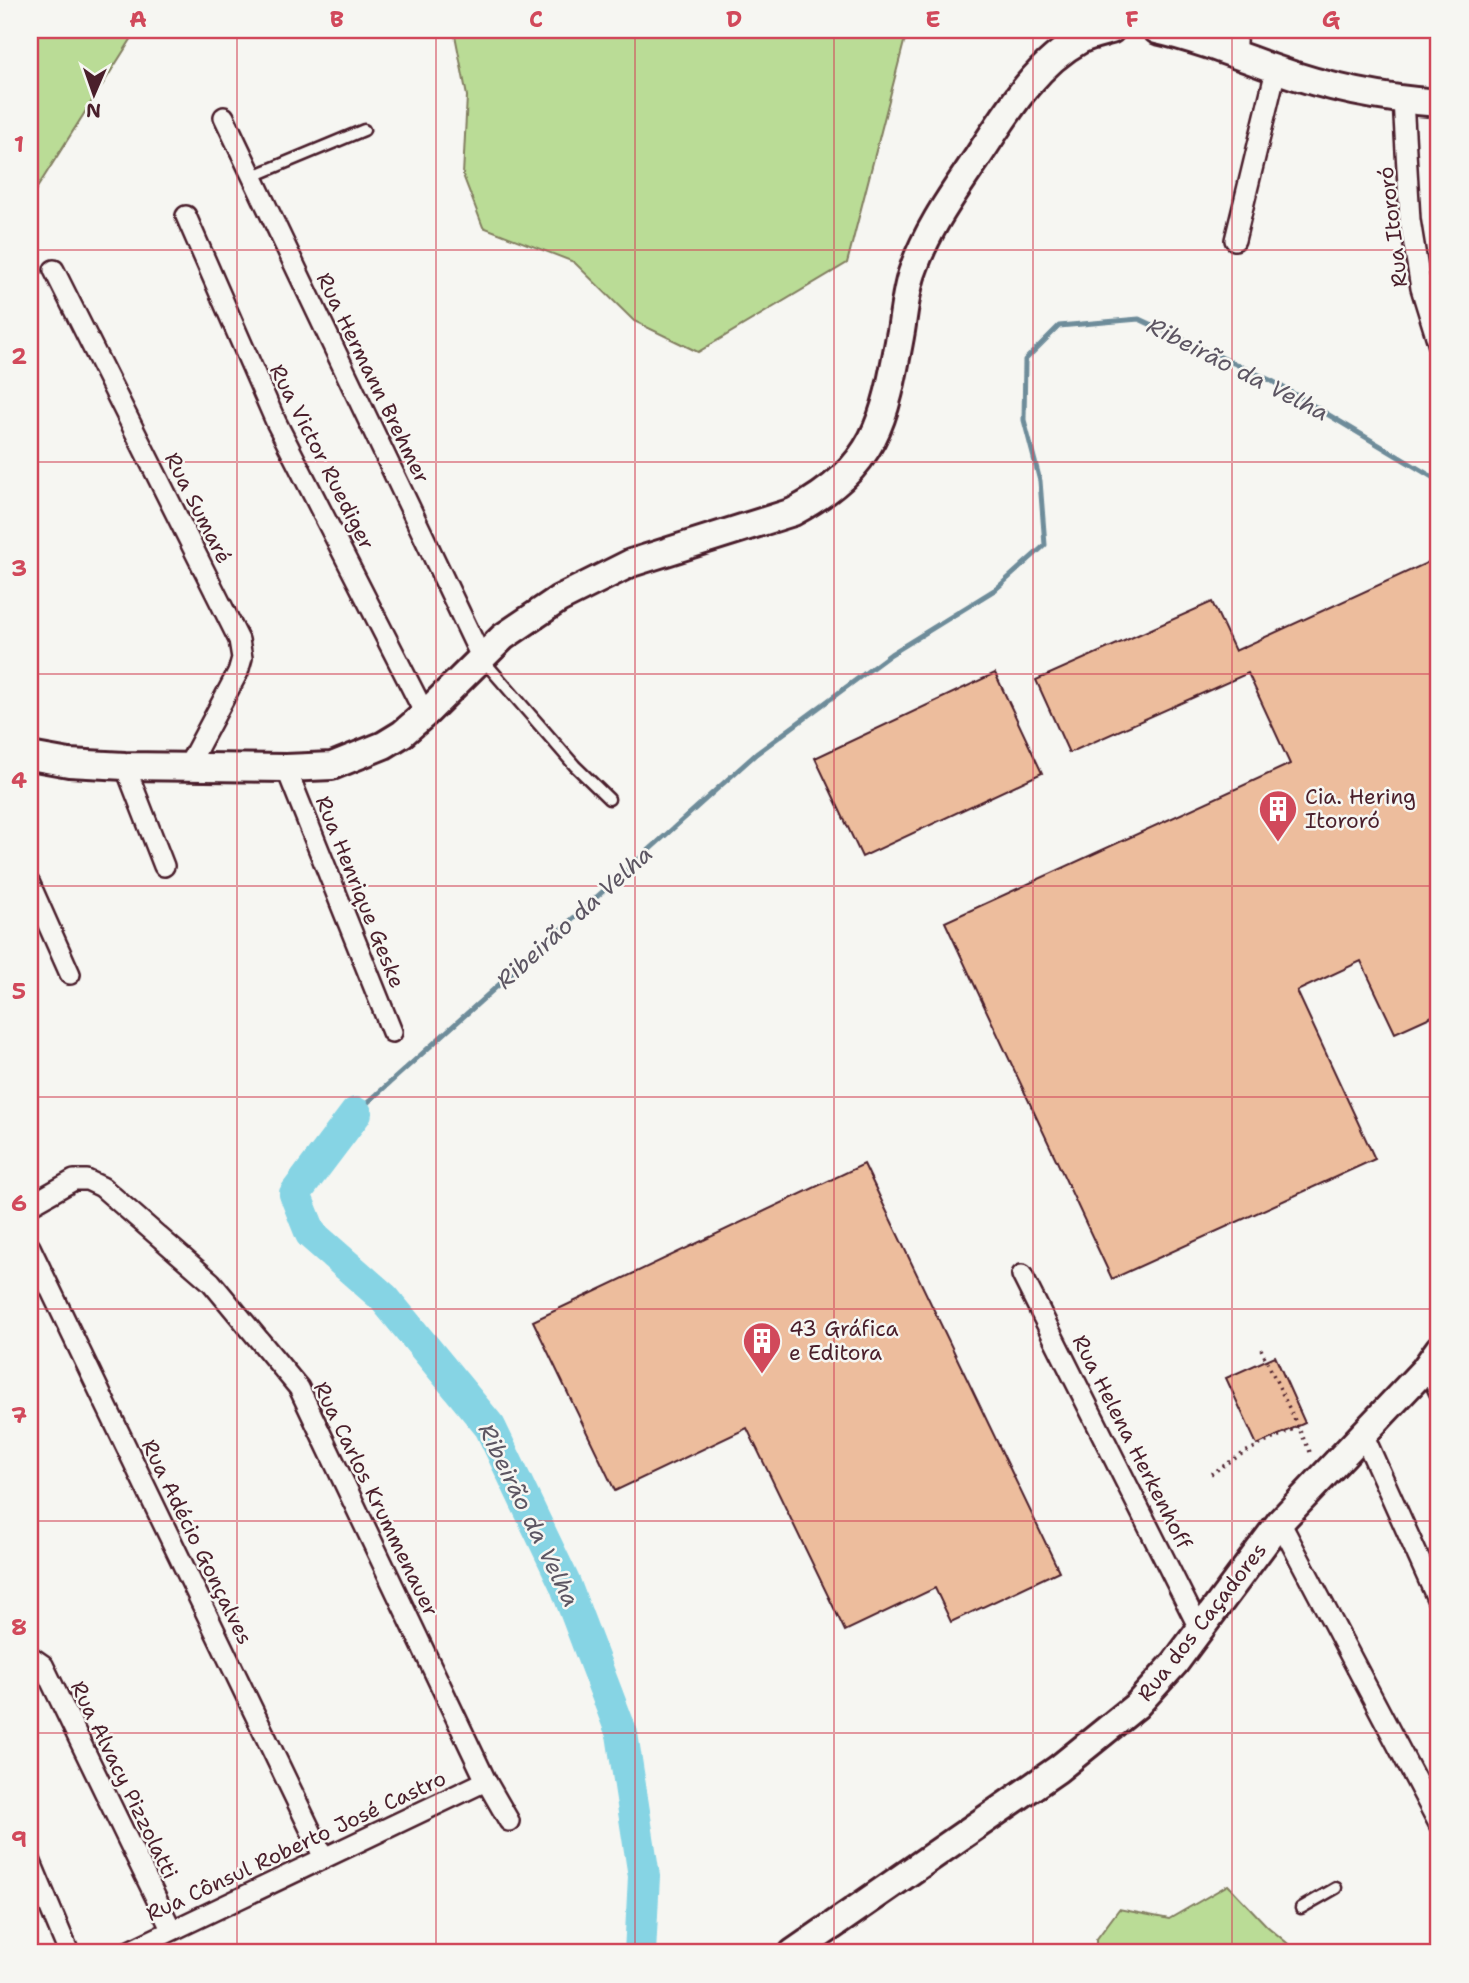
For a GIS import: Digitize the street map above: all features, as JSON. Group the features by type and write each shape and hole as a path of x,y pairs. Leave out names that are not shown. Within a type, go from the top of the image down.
{"main road":[{"path":"30,756 69,763 125,766 332,766 357,757 402,734 503,637 571,593 631,563 793,512 816,499 839,481 864,455 884,414 911,276 925,238 1021,93 1051,62 1081,39 1111,30"},
{"path":"1157,30 1192,38 1236,42 1276,70 1342,89 1439,103"},
{"name":"Rua dos Caçadores","path":"793,1953 1068,1762 1151,1692 1280,1522 1363,1434 1434,1370"}],"street":[{"path":"1235,240 1276,70"},
{"name":"Rua Itororó","path":"1404,100 1410,220 1421,288 1439,346"},
{"name":"Rua Hermann Brehmer","path":"224,117 482,659"},
{"name":"Rua Victor Ruediger","path":"186,216 276,422 425,714"},
{"name":"Rua Sumaré","path":"54,270 239,640 242,658 238,672 187,768"},
{"path":"125,766 164,866"},
{"name":"Rua Henrique Geske","path":"286,768 392,1032"},
{"path":"30,884 70,974"},
{"name":"Rua Carlos Krummenauer","path":"30,1205 74,1180 87,1180 102,1186 211,1282 299,1388 486,1781 509,1821"},
{"name":"Rua Adécio Gonçalves","path":"30,1247 324,1858"},
{"name":"Rua Helena Herkenhoff","path":"1022,1275 1200,1630"},
{"path":"1363,1434 1439,1603"},
{"path":"1280,1522 1439,1824"},
{"name":"Rua Alvacy Pizzolatti","path":"30,1656 43,1665 171,1930"},
{"name":"Rua Cônsul Roberto José Castro","path":"125,1953 486,1781"},
{"path":"30,1860 69,1953"}],"lane":[{"path":"251,177 364,130"},
{"path":"482,659 575,766 609,799"},
{"path":"1301,1908 1336,1888"}],"path":[{"path":"1261,1349 1312,1456"},
{"path":"1211,1474 1245,1452 1298,1427"}],"green space":[{"path":"30,30 137,30 30,199"},
{"path":"454,30 917,30 904,42 847,263 698,352 634,321 574,262 483,227 463,175 467,96"},
{"path":"1228,1885 1267,1926 1299,1953 1096,1953 1096,1940 1119,1909 1169,1919"}],"building":[{"name":"Cia. Hering Itororó","path":"1433,560 1439,573 1439,1013 1395,1033 1361,961 1297,991 1375,1159 1112,1279 945,922 1290,764 1248,673 1069,753 1036,680 1212,602 1235,651"},
{"path":"995,673 1042,773 862,857 815,758"},
{"name":"43 Gráfica e Editora","path":"864,1164 1059,1571 951,1622 935,1588 845,1631 747,1428 615,1491 533,1321"},
{"path":"1275,1356 1305,1423 1257,1445 1226,1378"}],"waterway":[{"name":"Ribeirão da Velha","path":"356,1113 756,754 891,654 996,589 1045,545 1040,481 1024,420 1025,360 1059,326 1139,319 1272,381 1434,478 1439,478"},
{"name":"Ribeirão da Velha","path":"356,1113 295,1194 311,1234 384,1298 490,1427 565,1584 622,1734 644,1876 640,1953"}],"place":[{"name":"Cia. Hering Itororó","path":"1278,843"},
{"name":"43 Gráfica e Editora","path":"762,1375"}]}
